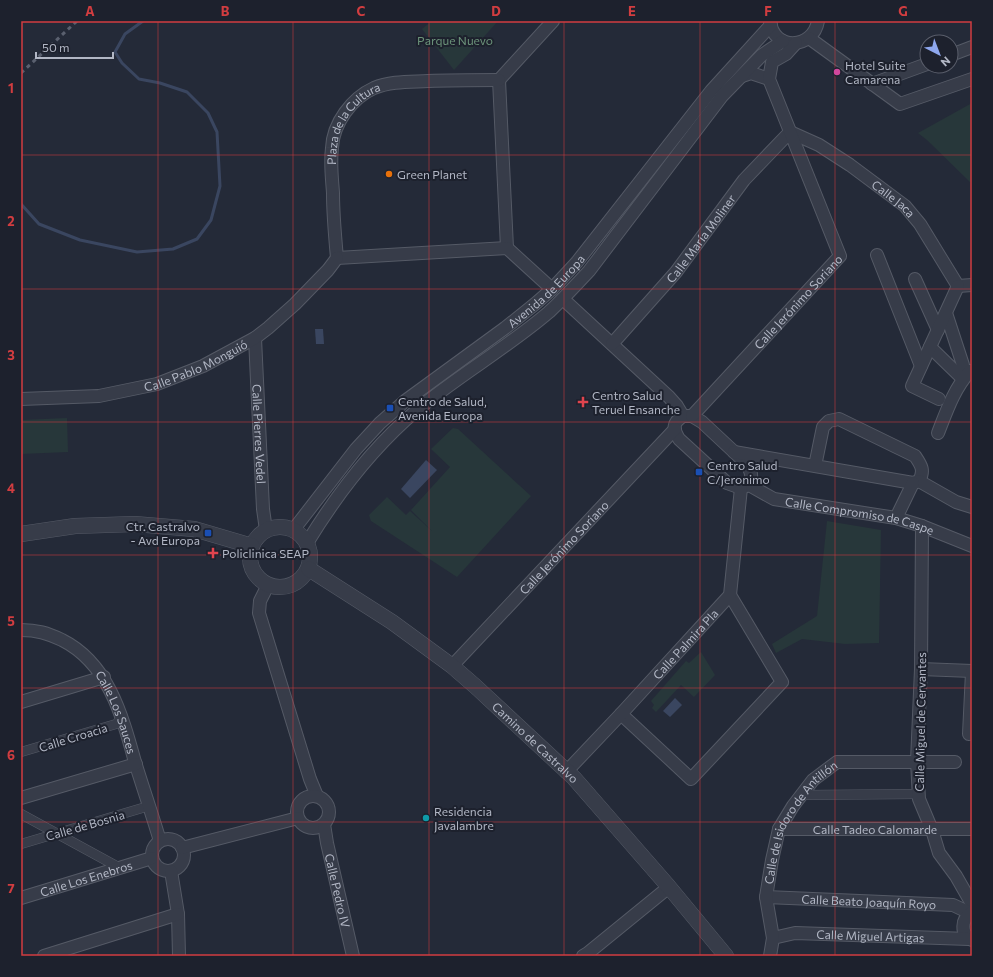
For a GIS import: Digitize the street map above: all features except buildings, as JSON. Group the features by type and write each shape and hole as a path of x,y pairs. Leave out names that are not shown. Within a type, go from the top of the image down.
{"street":[{"path":"552,289 507,248 499,80 553,21"},
{"path":"742,76 751,73 770,79 772,62 786,54 796,43 809,38 817,28 818,21"},
{"path":"770,23 777,37 783,41 796,43"},
{"name":"Avenida de Europa","path":"294,529 356,449 380,423 405,401 505,328 552,289 577,262 711,91 770,23"},
{"path":"809,38 900,104 972,79"},
{"name":"Avenida de Europa","path":"307,543 336,499 392,432 418,409 518,336 548,313 563,299 589,271 722,96 762,55 783,41"},
{"path":"959,52 972,47"},
{"path":"872,84 919,67"},
{"name":"Plaza de la Cultura","path":"337,258 334,230 332,146 336,128 352,104 374,88 399,82 471,79 499,80"},
{"name":"Calle Jerónimo Soriano","path":"452,666 674,428 677,420 688,416 840,256 770,79"},
{"name":"Calle Jaca","path":"790,132 819,145 850,165 905,206 920,224 958,286"},
{"name":"Calle María Moliner","path":"612,344 676,272 744,180 790,132"},
{"path":"337,258 507,248"},
{"path":"877,255 921,366"},
{"name":"Calle Pablo Monguió","path":"21,399 99,396 157,384 203,366 255,338 295,304 328,270 337,258"},
{"path":"915,279 938,330"},
{"path":"939,399 912,386 958,286 972,285"},
{"path":"563,299 688,416 702,422 746,464 751,472 752,478 745,486 730,595 782,682 691,779 621,714"},
{"path":"938,432 948,405 965,372 946,313"},
{"name":"Calle Pierres Vedel","path":"255,338 263,509 266,530"},
{"path":"930,348 965,372"},
{"path":"816,466 823,427 830,421 839,419 915,456 921,466 922,474 896,518"},
{"name":"Calle Compromiso de Caspe","path":"674,428 679,439 727,483 745,486 774,499 896,518 922,526 972,546"},
{"path":"734,452 916,482 956,502 972,507"},
{"path":"21,534 75,526 135,524 194,529 252,546"},
{"name":"Calle Miguel de Cervantes","path":"922,526 921,669 917,761 919,799 932,830 939,852 956,876 971,910"},
{"path":"275,527 294,529 302,536 310,551 311,560 308,569 304,577 287,587 268,585 260,580 252,568 250,555 252,546 258,537 266,530 275,527"},
{"name":"Camino de Castralvo","path":"308,569 392,622 452,666 566,772 669,887 726,956"},
{"path":"268,585 260,601 259,612 310,779 317,796"},
{"name":"Calle Palmira Pla","path":"566,772 730,595"},
{"name":"Calle Los Sauces","path":"21,630 45,632 70,644 93,663 104,677 122,718 160,841"},
{"path":"921,669 972,671 969,734"},
{"path":"21,702 104,677"},
{"name":"Calle Croacia","path":"21,752 116,724 122,718"},
{"name":"Calle de Isidoro de Antillón","path":"770,956 774,938 766,897 779,829 812,780 837,762 955,762"},
{"path":"21,798 136,764"},
{"path":"801,795 919,794"},
{"path":"312,795 317,796 326,801 330,810 330,815 324,824 315,828 309,828 304,826 298,818 297,807 303,799 312,795"},
{"name":"Calle de Bosnia","path":"21,844 149,806"},
{"path":"21,814 120,868"},
{"path":"182,848 298,818"},
{"name":"Calle Pedro IV","path":"324,824 327,844 353,956"},
{"name":"Calle Tadeo Calomarde","path":"779,829 972,829"},
{"path":"165,839 175,840 182,848 184,852 182,862 175,869 171,871 161,870 154,863 152,858 153,848 160,841 165,839"},
{"name":"Calle Los Enebros","path":"21,898 152,858"},
{"path":"171,871 178,914 179,956"},
{"path":"587,955 669,887"},
{"name":"Calle Beato Joaquín Royo","path":"766,897 953,905 971,910"},
{"path":"970,940 965,935 963,926 964,921 971,910"},
{"path":"44,956 178,914"},
{"name":"Calle Miguel Artigas","path":"774,938 794,933 970,940"}],"green space":[{"name":"Parque Nuevo","path":"432,21 498,21 454,70 422,29"},
{"path":"972,103 972,180 970,182 918,133"},
{"path":"67,418 68,452 21,454 21,420"},
{"path":"453,428 458,429 531,496 457,577 371,521 369,515 387,497 406,515 410,511 432,531 411,510 450,467 431,449"},
{"path":"827,521 881,530 879,643 845,644 802,639 776,653 772,644 817,616"},
{"path":"701,652 715,675 694,697 681,685 656,712 652,708 654,705 651,701 686,661 689,663"}],"water":[{"path":"315,329 323,329 324,344 316,344"},
{"path":"426,460 437,470 410,498 401,489"},
{"path":"675,698 682,705 670,717 663,711"}],"waterway":[{"path":"21,204 39,224 80,240 137,252 173,249 197,239 211,220 220,186 217,132 208,113 187,92 160,83 139,79 122,63 115,52 125,34 143,21"}],"railway":[{"path":"21,73 77,21"}],"place":[{"name":"Hotel Suite Camarena","path":"837,72"},
{"name":"Green Planet","path":"389,174"},
{"name":"Centro Salud Teruel Ensanche","path":"583,402"},
{"name":"Centro de Salud, Avenida Europa","path":"390,408"},
{"name":"Centro Salud C/Jeronimo","path":"699,472"},
{"name":"Ctr. Castralvo - Avd Europa","path":"208,533"},
{"name":"Policlinica SEAP","path":"213,553"},
{"name":"Residencia Javalambre","path":"426,818"}]}
